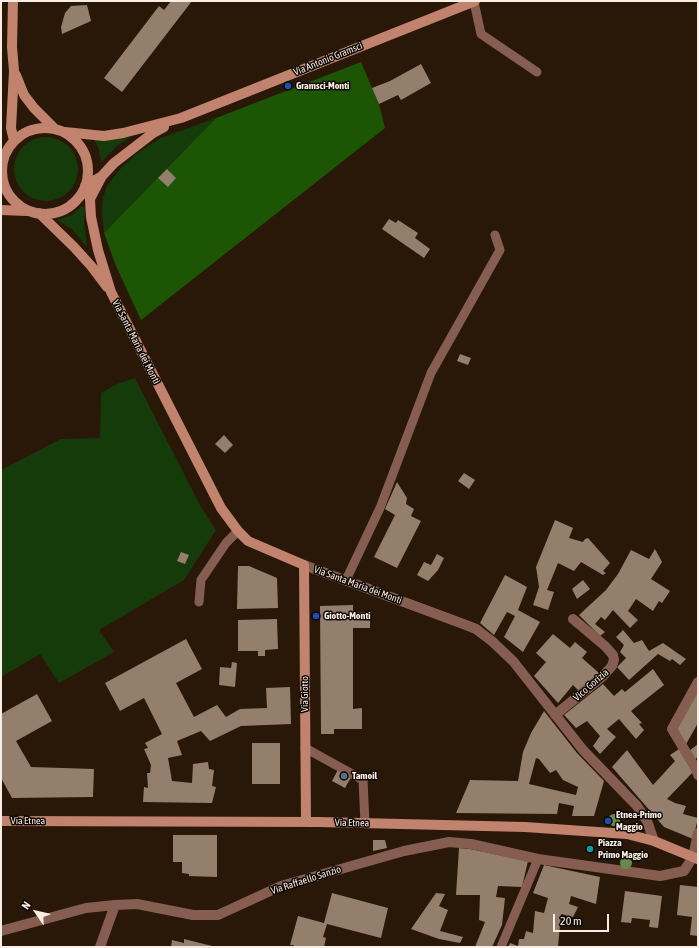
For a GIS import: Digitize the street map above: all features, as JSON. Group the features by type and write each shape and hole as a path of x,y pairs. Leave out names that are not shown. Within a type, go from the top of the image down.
{"main road":[{"path":"13,1 12,47 14,71 11,128 14,141"},
{"name":"Via Antonio Gramsci","path":"181,118 474,1"},
{"path":"1,210 48,214 66,208 80,195 85,186 87,176 85,156 80,146 73,138 60,131 34,108 24,95 14,71"},
{"path":"111,292 74,246 34,212 14,202 4,185 2,175 3,157 14,141 22,134 33,129 44,128 104,136 123,134 181,118"},
{"path":"90,199 102,176 128,150 153,133 181,118"},
{"path":"85,186 102,176"},
{"path":"85,186 90,199 91,217 98,250 111,292"},
{"name":"Via Santa Maria dei Monti","path":"111,292 221,508 238,531 248,541 304,565"},
{"name":"Via Giotto","path":"304,565 306,822"},
{"name":"Via Etnea","path":"1,821 306,822 525,827 627,834 654,841 695,858"}],"street":[{"name":"Via Santa Maria dei Monti","path":"304,565 476,629 493,642 513,661 583,750 636,806 647,821 654,841"},
{"name":"Vico Gorizia","path":"556,715 603,676 612,666 614,660 613,655 605,646 573,619"},
{"path":"698,682 672,729 696,769 698,775"},
{"path":"695,858 698,833"},
{"name":"Via Raffaello Sanzio","path":"1,931 86,908 115,905 138,904 193,915 218,915 281,886 404,851 449,842 471,844 538,859 660,876 684,871 695,858"},
{"path":"100,947 115,905"}],"lane":[{"path":"474,1 481,34 537,72"},
{"path":"346,580 380,508 431,373 500,250 495,235"},
{"path":"199,602 201,580 226,543 238,531"},
{"path":"305,748 363,780 365,823"},
{"path":"501,947 538,859"}],"green space":[{"path":"361,62 379,104 385,128 141,320 116,266 104,233 216,118"},
{"path":"216,118 104,233 102,212 103,197 107,186 121,168 137,153 161,138"},
{"path":"131,136 117,146 101,162 99,149 94,139"},
{"path":"46,137 64,143 72,151 78,169 72,187 64,195 46,201 28,195 20,187 14,169 20,151 28,143"},
{"path":"82,206 85,207 84,222 87,247 72,229 57,220 72,215"},
{"path":"135,378 201,507 216,530 184,580 99,630 114,652 59,683 40,654 1,677 1,470 61,439 100,438 101,393 117,384"}],"building":[{"path":"171,1 192,1 122,92 104,78 159,6 164,10"},
{"path":"87,5 91,21 62,34 61,27 65,13 71,6"},
{"path":"421,64 431,83 401,100 398,95 379,104 372,88 390,81"},
{"path":"167,169 176,178 168,187 158,178"},
{"path":"389,219 396,223 398,220 418,233 415,238 430,249 424,258 382,229"},
{"path":"460,354 471,358 468,365 457,361"},
{"path":"224,435 233,445 225,453 215,444"},
{"path":"464,473 475,480 469,489 458,481"},
{"path":"397,482 407,498 406,504 414,509 411,516 421,521 397,568 374,557 395,515 385,509"},
{"path":"555,520 573,528 569,538 583,542 588,538 610,563 603,571 606,573 603,575 581,562 574,571 558,563 547,590 554,592 548,610 533,605 539,587 536,567"},
{"path":"655,549 662,562 651,579 670,591 662,603 659,601 653,611 636,599 628,611 638,620 630,628 613,610 605,620 601,617 595,624 605,632 600,636 579,615 606,590 618,574 631,550 649,559"},
{"path":"181,552 189,555 185,564 177,561"},
{"path":"437,554 444,558 438,570 428,581 417,575 424,562 431,565"},
{"path":"238,566 249,566 277,578 278,608 237,609"},
{"path":"505,575 527,587 518,610 540,622 523,652 504,637 515,616 507,612 494,635 480,623"},
{"path":"583,580 590,589 577,599 572,589"},
{"path":"353,605 353,613 370,612 370,628 353,628 353,709 362,708 362,729 334,729 334,734 321,734 320,606"},
{"path":"277,619 278,649 265,650 265,656 258,656 258,651 238,651 238,620"},
{"path":"623,630 634,643 642,640 649,651 663,643 686,659 680,665 672,659 670,661 658,654 629,680 617,667 626,658 620,652 624,645 616,637"},
{"path":"553,634 570,648 575,642 587,652 582,658 599,673 580,692 573,685 558,703 534,676 546,662 536,653"},
{"path":"186,639 202,669 176,683 194,717 217,705 226,717 240,709 267,708 266,688 290,687 291,724 241,726 210,741 201,731 177,741 182,755 168,758 172,781 192,783 193,764 208,762 209,769 214,770 212,786 216,787 212,803 143,802 144,787 148,788 147,773 150,773 151,765 144,749 148,748 145,743 162,734 144,698 120,711 105,683"},
{"path":"232,662 237,663 235,687 219,685 220,667 231,668"},
{"path":"653,669 664,685 631,711 642,723 639,724 644,730 636,739 619,719 607,729 616,737 600,754 593,746 600,736 587,721 576,728 564,715 603,684 614,696 622,689 625,692"},
{"path":"698,689 698,723 685,746 676,731"},
{"path":"37,694 52,721 16,741 31,767 94,769 93,797 12,798 1,778 1,714"},
{"path":"544,711 577,753 604,781 594,816 572,816 574,806 559,803 557,814 456,813 470,780 518,781 523,752 531,733","holes":["536,758 539,759 550,773 556,770 563,780 578,787 576,795 529,784"]},
{"path":"252,743 280,743 280,784 252,784"},
{"path":"698,744 698,756 695,760 689,751"},
{"path":"679,749 693,772 667,799 686,806 683,814 698,818 693,839 664,827 612,767 627,750 653,785 675,761 670,755"},
{"path":"341,764 354,772 345,788 332,781"},
{"path":"173,835 217,835 217,877 189,876 189,874 182,873 182,862 173,862"},
{"path":"373,840 385,840 387,848 373,851"},
{"path":"459,848 528,861 522,887 498,886 496,897 505,898 502,925 492,947 475,947 485,922 479,920 480,895 456,895"},
{"path":"544,865 600,877 596,904 571,896 569,904 578,907 573,917 561,914 558,947 508,947 510,943 518,946 519,939 524,939 526,931 533,933 535,911 544,913 548,898 533,893"},
{"path":"680,885 698,887 698,936 690,935 692,917 677,915"},
{"path":"625,891 662,896 658,928 649,927 650,920 632,918 631,923 621,922"},
{"path":"332,893 388,908 381,938 327,924 323,937 326,938 324,947 293,947 294,945 290,945 298,916 324,923"},
{"path":"436,893 445,894 439,906 448,910 440,931 463,937 460,943 439,939 411,929"},
{"path":"184,939 212,947 171,947 172,940 184,943"}],"place":[{"name":"Gramsci-Monti","path":"288,86"},
{"name":"Giotto-Monti","path":"316,616"},
{"name":"Tamoil","path":"344,776"},
{"name":"Etnea-Primo Maggio","path":"608,821"},
{"name":"Piazza Primo Maggio","path":"590,849"}]}
